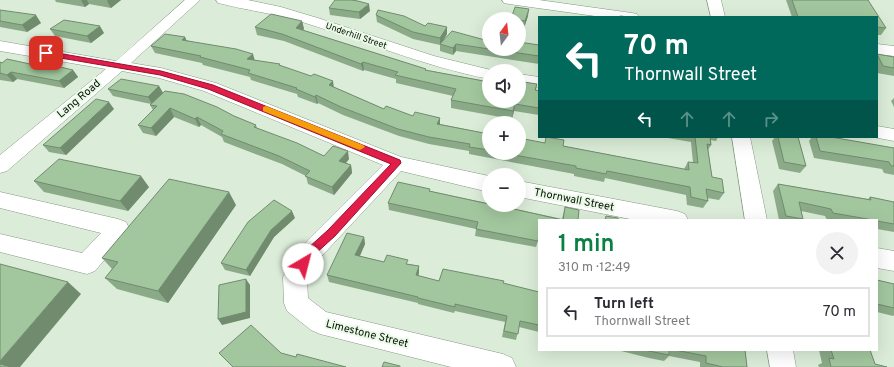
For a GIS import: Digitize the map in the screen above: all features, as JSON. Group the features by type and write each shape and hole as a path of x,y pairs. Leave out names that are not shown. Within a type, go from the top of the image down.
{"street":[{"name":"Lang Road","path":"0,166 119,66 193,0"},
{"name":"Underhill Street","path":"223,0 270,9 328,25 404,52 482,72"},
{"path":"509,0 625,16"},
{"path":"714,0 718,16"},
{"path":"0,46 161,73 210,87 397,163 482,183"},
{"path":"878,49 894,51"},
{"path":"526,80 538,82"},
{"path":"878,132 894,135"},
{"path":"740,138 756,219"},
{"name":"Limestone Street","path":"397,163 311,252 295,277 296,303 320,322 503,367"},
{"name":"Thornwall Street","path":"526,191 672,219"},
{"path":"0,200 118,228 87,264 0,243"},
{"path":"878,258 894,261"},
{"path":"780,351 783,367"}],"building":[{"path":"335,0 351,0 369,4 359,12 329,8"},
{"path":"792,0 868,0 886,28 878,27 878,16 798,16"},
{"path":"515,7 529,9 526,18 526,12 513,12"},
{"path":"0,10 36,15 22,25 0,21"},
{"path":"378,10 404,16 425,26 428,23 447,27 440,38 413,32 376,15"},
{"path":"271,14 302,21 296,28 426,69 425,70 482,81 482,106 451,100 456,89 395,75 398,72 363,62 361,64 282,34 255,27"},
{"path":"64,20 100,26 87,36 50,29"},
{"path":"452,31 482,39 482,48 456,44 453,48 440,44"},
{"path":"165,34 185,37 182,40 236,49 253,54 247,59 280,64 279,65 311,76 314,74 333,81 329,85 384,109 386,106 413,116 415,112 440,118 437,124 482,133 482,149 469,147 470,144 429,137 398,129 341,107 316,95 315,97 296,89 297,88 248,73 250,70 200,57 201,56 151,46"},
{"path":"526,43 538,45 538,56 526,54"},
{"path":"878,54 894,57 894,68 883,66"},
{"path":"7,59 53,69 56,66 73,70 59,81 11,72 7,75 0,73 0,62 2,63"},
{"path":"121,79 159,86 148,97 108,89"},
{"path":"526,82 537,84 535,90 538,91 538,108 526,106"},
{"path":"165,91 184,94 217,107 256,125 254,127 297,143 324,156 333,146 348,151 339,161 351,165 332,187 305,176 310,171 279,156 221,134 223,131 197,117 195,119 170,108 151,128 138,125 157,106 150,105"},
{"path":"96,99 109,102 60,148 43,145"},
{"path":"496,108 514,108 513,111"},
{"path":"546,138 564,140 563,146 689,170 688,162 698,163 695,138 710,138 711,145 707,144 712,177 722,179 724,193 706,189 708,201 691,197 690,187 607,171 606,174 576,168 576,166 526,157 526,139 545,143"},
{"path":"778,138 798,138 806,166 784,162"},
{"path":"816,138 837,138 894,148 894,166 891,166 889,162 820,151"},
{"path":"59,159 141,176 120,201 34,181"},
{"path":"169,179 229,192 158,291 105,278 118,262 102,258"},
{"path":"398,182 430,189 429,191 482,202 482,212 526,212 559,219 538,219 538,241 476,229 478,222 388,203"},
{"path":"778,184 871,200 870,197 894,202 894,224 878,221 878,219 867,219 833,213 831,209 799,202 803,219 786,216"},
{"path":"274,200 292,211 271,230 246,270 221,263 248,222"},
{"path":"565,207 579,210 578,219 563,219"},
{"path":"606,216 618,218 618,219 605,219"},
{"path":"347,233 364,237 355,255 384,262 387,255 408,260 406,264 419,266 416,275 439,281 443,269 504,281 503,283 538,292 538,325 520,321 518,334 504,331 507,316 455,304 455,307 327,275"},
{"path":"0,264 68,282 0,361"},
{"path":"246,279 246,312 218,319 219,285"},
{"path":"878,280 894,284 894,308 878,304"},
{"path":"251,325 281,353 296,357 297,354 346,367 233,367 219,353"},
{"path":"649,351 669,351 669,355"},
{"path":"680,351 745,351 747,367 723,367 706,363 706,356"},
{"path":"831,351 870,351 875,364 887,367 831,367 829,358 834,359"},
{"path":"384,362 400,366 400,367 382,367"},
{"path":"0,364 11,367 0,367"}],"slow traffic":[{"path":"266,109 360,147"}],"route":[{"path":"46,53 161,73 210,87 312,127 397,163 311,252 303,264"}]}
